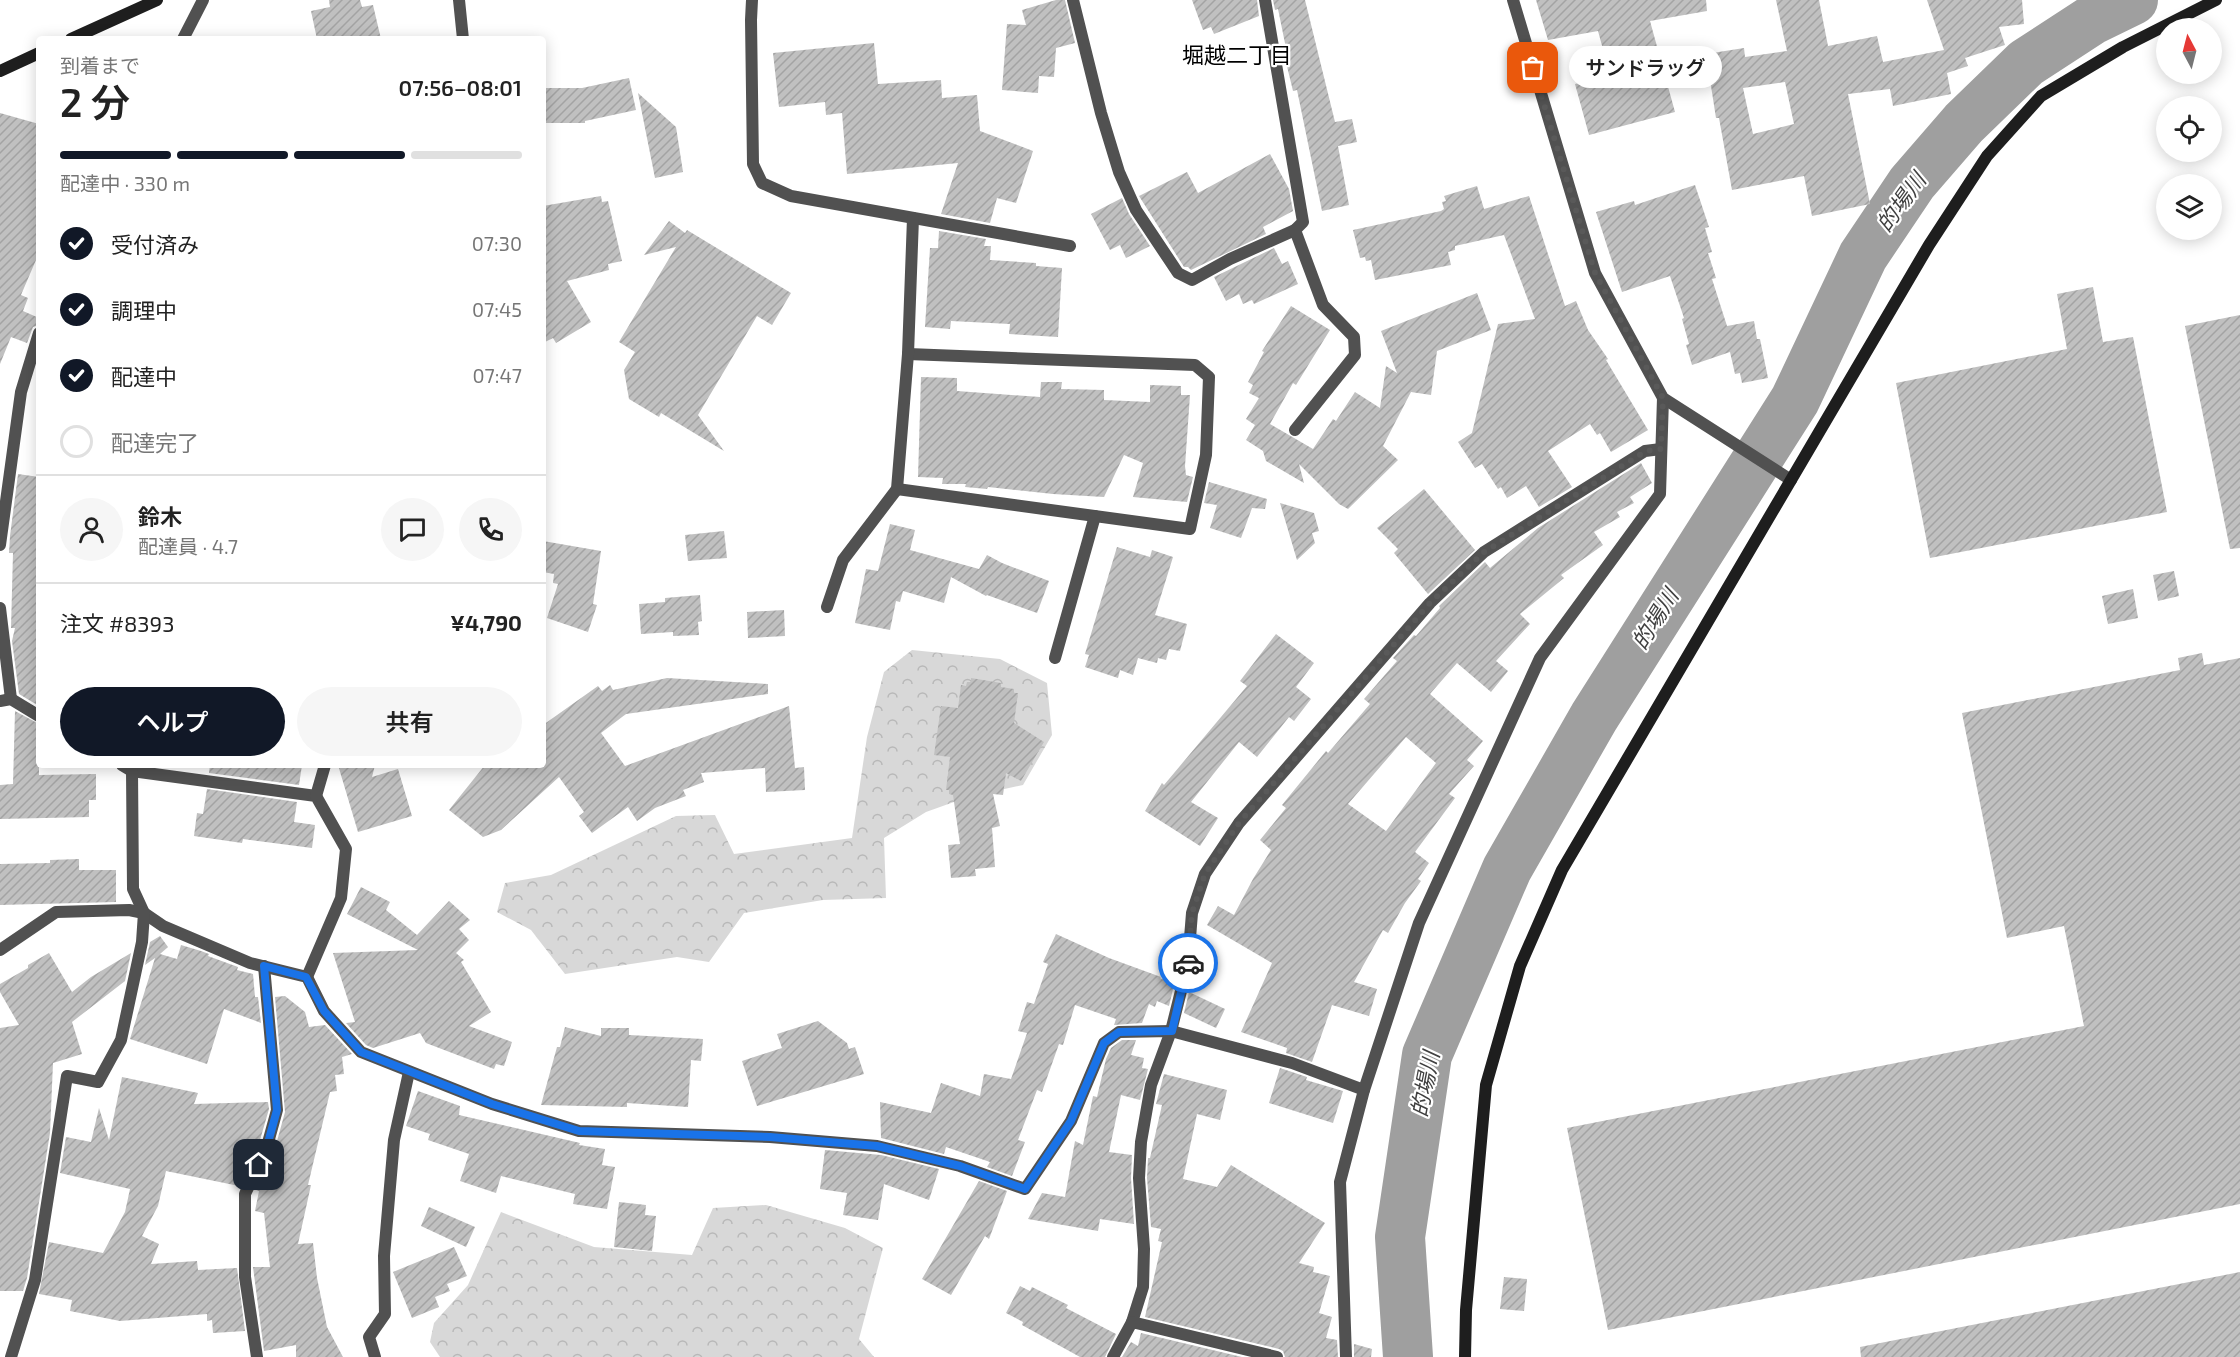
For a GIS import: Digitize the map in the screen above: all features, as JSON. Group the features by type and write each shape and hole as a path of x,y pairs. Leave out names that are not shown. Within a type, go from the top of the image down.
{"street":[{"path":"78,36 157,0"},
{"path":"184,36 202,0"},
{"path":"459,0 463,36"},
{"path":"752,0 753,164 762,183 792,196 1070,246"},
{"path":"1073,0 1101,113 1119,172 1136,210 1178,273 1192,280 1230,259 1294,230 1303,222 1265,0"},
{"path":"1513,0 1595,273 1663,398 1791,480"},
{"path":"1465,1357 1466,1310 1486,1085 1520,966 1562,870 1929,245 1986,156 2041,96 2123,47 2216,0"},
{"path":"0,71 36,54"},
{"path":"827,607 843,560 897,489 908,354 913,218"},
{"path":"1294,230 1323,305 1354,337 1355,355 1295,430"},
{"path":"0,545 21,392 36,343"},
{"path":"897,489 1190,529 1206,455 1209,377 1195,365 908,354"},
{"path":"1346,1357 1340,1182 1364,1090 1419,923 1540,658 1660,494 1663,398"},
{"path":"1113,1357 1132,1322 1143,1287 1144,1249 1139,1178 1141,1142 1151,1085 1172,1031 1188,963 1192,913 1205,874 1239,823 1430,603 1484,552 1646,451 1661,449"},
{"path":"1055,658 1095,516"},
{"path":"0,608 5,700 36,715"},
{"path":"11,1357 35,1281 67,1076 98,1082 122,1040 142,942 144,914 133,889 127,768 316,796"},
{"path":"306,977 341,898 346,849 316,796 324,768"},
{"path":"0,950 56,912 129,910 144,914 163,926 250,963 306,977 324,1011 361,1052 492,1104 579,1131 770,1137 877,1146 960,1166 1025,1189 1071,1121 1104,1043 1119,1032 1172,1031 1292,1064 1364,1090"},
{"path":"257,1357 245,1277 245,1194 266,1150 277,1110 264,966"},
{"path":"375,1357 369,1337 385,1314 384,1256 393,1140 409,1072"},
{"path":"1132,1322 1277,1357"}],"green space":[{"path":"912,650 1000,659 1047,683 1052,735 1023,785 968,797 926,812 884,838 886,898 823,900 744,913 709,962 677,957 565,974 531,930 497,912 505,883 551,875 676,816 715,815 734,854 852,838 867,737 884,672"},
{"path":"766,1205 845,1228 883,1248 859,1339 874,1357 440,1357 430,1342 434,1323 468,1285 501,1212 594,1247 692,1255 713,1208"}],"building":[{"path":"329,0 360,0 362,7 373,5 380,36 316,36 311,11 330,7"},
{"path":"1056,0 1065,0 1075,43 1056,48 1054,77 1039,76 1038,93 1002,90 1007,24 1026,25 1022,10"},
{"path":"1192,0 1257,0 1259,16 1214,34 1211,27 1203,30"},
{"path":"1273,0 1305,0 1335,122 1352,119 1357,142 1338,146 1349,205 1322,211 1297,90 1293,91 1284,54 1287,53 1278,9 1275,10"},
{"path":"1536,0 1706,0 1707,11 1650,21 1675,112 1589,135 1575,84 1610,75 1598,31 1548,40"},
{"path":"1776,0 1819,0 1828,46 1877,36 1883,62 1944,50 1927,0 2022,0 2024,24 1999,27 2005,45 1965,58 1968,66 1947,73 1951,94 1893,106 1890,89 1848,94 1870,204 1812,216 1804,176 1732,190 1719,118 1716,118 1706,54 1744,48 1745,57 1787,51","holes":["1785,82 1794,124 1753,134 1743,88"]},
{"path":"874,43 878,84 941,80 942,98 977,95 980,131 1033,151 1016,203 997,198 990,223 941,214 958,163 847,174 842,113 826,115 825,102 779,107 773,53"},
{"path":"629,78 636,110 585,121 585,123 546,123 546,88 582,88"},
{"path":"638,93 676,127 683,172 655,178"},
{"path":"0,113 36,123 36,260 21,295 28,298 23,311 36,317 36,326 33,327 27,343 11,337 0,364"},
{"path":"1270,154 1289,189 1293,211 1263,227 1266,234 1191,270 1184,267 1139,196 1187,172 1198,193"},
{"path":"1695,185 1709,227 1705,228 1712,252 1708,253 1716,278 1712,279 1727,326 1754,321 1768,378 1742,383 1740,373 1735,374 1730,352 1692,365 1686,345 1689,344 1682,319 1684,318 1670,276 1622,292 1596,212 1634,201 1635,205"},
{"path":"1477,186 1484,209 1529,196 1565,306 1576,301 1588,330 1608,359 1606,360 1648,430 1611,452 1600,433 1597,435 1590,424 1548,451 1572,487 1539,507 1526,486 1507,498 1501,487 1498,489 1482,464 1475,468 1458,442 1472,433 1498,324 1535,319 1504,235 1455,246 1455,250 1448,252 1451,265 1375,280 1371,260 1366,261 1365,257 1360,258 1353,230 1441,211 1444,209 1442,202 1446,201 1444,196"},
{"path":"601,196 602,202 608,201 622,261 608,264 609,270 567,281 591,322 556,343 553,338 546,342 546,205"},
{"path":"1122,198 1129,214 1150,246 1126,258 1120,245 1110,250 1091,214"},
{"path":"669,221 685,233 687,230 791,293 772,325 757,316 698,415 724,451 661,413 659,417 629,399 624,370 635,352 619,342 676,247 644,255"},
{"path":"939,231 986,239 984,246 991,246 990,260 1036,263 1036,266 1062,268 1058,337 1009,334 1010,324 951,321 950,329 925,327 930,248 938,248"},
{"path":"1274,248 1282,264 1288,261 1298,284 1254,304 1252,300 1243,304 1239,294 1226,301 1214,277"},
{"path":"2093,287 2103,342 2133,337 2167,512 1930,558 1896,383 2067,349 2057,294"},
{"path":"1477,293 1491,330 1437,351 1431,395 1411,392 1383,446 1398,460 1348,509 1339,504 1299,464 1304,483 1266,461 1263,451 1246,440 1255,425 1246,419 1259,398 1249,393 1253,385 1248,382 1264,352 1262,351 1291,306 1330,330 1296,385 1293,383 1270,424 1313,449 1333,419 1336,421 1355,392 1380,408 1386,366 1397,373 1381,331"},
{"path":"2240,315 2240,548 2230,549 2185,326"},
{"path":"921,377 957,378 957,391 1040,397 1041,382 1062,382 1061,389 1104,390 1104,400 1150,402 1150,385 1181,386 1181,395 1190,395 1185,466 1186,475 1193,477 1187,502 1133,497 1143,463 1124,455 1104,497 965,487 966,484 942,484 943,478 918,477"},
{"path":"1641,463 1652,483 1630,497 1634,503 1617,512 1620,517 1594,532 1603,545 1561,575 1564,578 1520,614 1530,624 1496,661 1508,671 1491,692 1457,663 1430,694 1483,741 1467,760 1474,766 1449,794 1455,798 1415,852 1429,863 1418,879 1421,881 1388,933 1383,930 1354,982 1377,989 1369,1016 1332,1005 1312,1062 1286,1053 1287,1048 1241,1032 1272,963 1207,925 1218,906 1234,915 1271,850 1260,840 1286,808 1282,805 1326,751 1328,753 1370,704 1364,699 1397,661 1393,658 1414,635 1416,636 1440,608 1439,606 1485,562 1490,568 1538,528","holes":["1406,737 1436,763 1386,831 1348,804"]},
{"path":"18,474 36,477 36,704 19,694 12,641 15,628 11,628 13,553 9,553"},
{"path":"1209,482 1267,499 1265,509 1252,508 1241,538 1210,528 1217,505 1204,503"},
{"path":"1424,489 1475,550 1428,594 1394,553 1398,549 1377,528"},
{"path":"1280,503 1314,513 1319,531 1312,533 1315,543 1297,560"},
{"path":"890,524 915,530 910,550 979,569 987,555 1049,581 1037,613 986,596 951,577 944,603 903,591 900,602 896,601 890,630 855,623 866,569 878,571"},
{"path":"724,531 727,558 688,561 685,535"},
{"path":"546,542 601,551 593,604 597,605 588,632 547,618 558,584 553,583 554,574 546,573"},
{"path":"1117,547 1150,557 1152,550 1173,557 1155,615 1187,624 1180,651 1169,649 1166,660 1158,658 1157,663 1138,658 1133,675 1120,670 1118,678 1085,667 1089,655 1085,654"},
{"path":"2174,571 2179,596 2158,601 2153,575"},
{"path":"2133,589 2138,618 2108,624 2102,596"},
{"path":"700,595 702,621 698,622 699,635 673,636 673,632 641,634 639,604 665,602 665,598"},
{"path":"784,610 785,636 748,638 747,612"},
{"path":"1276,634 1314,663 1296,687 1311,699 1294,721 1289,717 1257,757 1239,742 1191,802 1218,818 1200,846 1145,811 1162,783 1164,785 1247,686 1240,681"},
{"path":"2202,653 2204,665 2240,658 2240,1204 1608,1330 1567,1128 2084,1026 2064,926 2007,938 1962,713 2180,670 2178,658"},
{"path":"667,678 768,684 768,694 626,714 601,733 625,766 789,706 795,768 804,767 805,790 766,792 765,768 701,773 704,782 683,790 686,796 655,808 637,821 628,807 592,833 579,816 584,812 559,777 501,830 483,837 449,810 483,768 546,768 546,723 598,686 602,691 610,685 613,690"},
{"path":"971,678 1001,683 1001,687 1014,689 1014,693 1018,693 1014,723 1044,742 1021,781 1006,773 1003,795 993,794 1000,826 992,828 995,867 975,869 976,876 951,878 948,845 960,844 953,795 946,790 950,757 934,755 941,706 958,708 961,685 966,686 967,682 971,682"},
{"path":"15,711 36,722 36,768 39,768 39,775 96,774 96,800 89,800 89,817 0,819 0,785 13,784"},
{"path":"210,768 302,768 299,785 209,773"},
{"path":"339,768 374,768 372,777 398,769 412,816 358,832"},
{"path":"207,789 297,802 294,822 315,825 312,848 243,839 242,843 194,836 197,813 203,814"},
{"path":"79,859 79,870 116,870 116,902 0,905 0,864 50,863 50,860"},
{"path":"361,887 390,902 386,910 417,935 449,901 470,920 459,929 469,940 456,953 464,960 461,962 491,1012 469,1026 512,1042 504,1066 496,1064 494,1069 426,1043 420,1033 373,1048 366,1045 346,1023 355,1022 333,953 418,950 347,914"},
{"path":"1056,934 1109,958 1161,977 1174,985 1169,1006 1157,1001 1155,1007 1149,1004 1142,1023 1114,1025 1116,1019 1075,1005 1063,1045 1059,1044 1042,1092 1037,1090 1018,1140 1025,1142 1012,1176 987,1167 990,1162 946,1147 944,1154 881,1138 880,1102 931,1113 941,1083 980,1096 984,1074 1011,1079 1027,1033 1018,1031 1027,1002 1034,1004 1048,964 1043,962"},
{"path":"160,936 168,947 160,954 177,959 181,945 209,954 208,956 238,967 237,970 253,974 261,1023 224,1009 207,1064 130,1039 155,958 145,965 150,942"},
{"path":"49,953 72,992 91,977 131,953 125,981 72,1022 82,1054 53,1063 50,1133 27,1278 23,1291 0,1291 0,1028 19,1025 0,992 0,984"},
{"path":"1189,992 1225,1009 1216,1028 1184,1013"},
{"path":"285,996 305,1012 309,1027 325,1025 352,1054 342,1057 344,1074 335,1075 337,1091 330,1092 308,1185 311,1185 298,1244 313,1243 317,1278 327,1327 343,1357 296,1357 296,1345 264,1351 253,1267 270,1267 264,1213 255,1211 259,1191 256,1190 274,1152 285,1112 275,997"},
{"path":"818,1021 847,1043 849,1049 855,1047 864,1074 757,1106 742,1061 782,1048 777,1034"},
{"path":"565,1027 601,1036 601,1028 629,1028 629,1035 703,1039 701,1061 691,1060 688,1107 627,1103 627,1107 541,1105"},
{"path":"1122,1040 1136,1040 1131,1055 1144,1058 1142,1068 1148,1069 1140,1100 1121,1095 1109,1152 1132,1155 1134,1224 1100,1219 1098,1231 1028,1219 1042,1193 1065,1197 1075,1141 1083,1145 1093,1096 1097,1097 1106,1059 1111,1048"},
{"path":"1280,1068 1307,1077 1306,1080 1343,1091 1333,1123 1269,1103"},
{"path":"1164,1074 1227,1090 1220,1120 1197,1114 1183,1179 1217,1187 1231,1165 1325,1223 1299,1263 1314,1267 1313,1272 1330,1276 1319,1313 1332,1317 1326,1338 1337,1340 1338,1357 1285,1357 1283,1351 1279,1349 1145,1317 1162,1242 1158,1241 1161,1229 1151,1227 1147,1178 1148,1158 1150,1158 1162,1105 1156,1104"},
{"path":"122,1077 198,1093 194,1104 268,1102 269,1109 258,1147 239,1186 166,1171 158,1206 142,1236 159,1244 151,1264 197,1261 198,1270 237,1268 245,1331 213,1333 212,1320 207,1321 207,1314 120,1321 70,1311 72,1300 39,1294 49,1242 103,1253 125,1212 130,1189 60,1173 66,1137 91,1142 99,1108 109,1140"},
{"path":"418,1091 460,1106 459,1115 580,1143 579,1145 605,1149 602,1165 615,1167 607,1209 573,1204 575,1194 501,1176 496,1193 460,1181 469,1154 428,1140 430,1134 406,1126"},
{"path":"825,1150 881,1155 939,1169 929,1200 884,1184 878,1220 843,1215 847,1193 820,1189"},
{"path":"979,1181 1007,1191 989,1239 985,1236 951,1295 922,1279"},
{"path":"619,1202 646,1205 645,1215 656,1216 652,1251 614,1247"},
{"path":"429,1207 475,1227 466,1247 421,1226"},
{"path":"454,1247 467,1276 447,1284 450,1291 435,1297 439,1307 412,1318 393,1272"},
{"path":"2240,1272 2240,1357 1861,1357 1860,1347"},
{"path":"1504,1277 1527,1279 1524,1311 1500,1309"},
{"path":"1020,1286 1030,1291 1032,1287 1068,1305 1066,1308 1116,1334 1105,1357 1080,1357 1022,1325 1023,1322 1006,1313"},
{"path":"1141,1333 1242,1357 1122,1357 1131,1342 1138,1346"},
{"path":"1354,1344 1372,1349 1371,1357 1354,1357"}],"waterway":[{"name":"的場川","path":"1408,1357 1400,1237 1427,1055 1507,869 1594,717 1795,400 1863,256 1912,183 1964,123 2026,63 2092,20 2133,0"}],"way so far":[{"path":"1188,963 1192,913 1205,874 1239,823 1430,603 1484,552 1646,451 1661,449 1663,398 1595,273 1533,68"}],"place":[{"name":"サンドラッグ","path":"1533,68"}],"district":[{"name":"堀越二丁目","path":"1237,55"}],"route":[{"path":"259,1165 266,1150 277,1110 264,966 306,977 324,1011 361,1052 492,1104 579,1131 770,1137 877,1146 960,1166 1025,1189 1071,1121 1104,1043 1119,1032 1172,1031 1188,963"}]}
